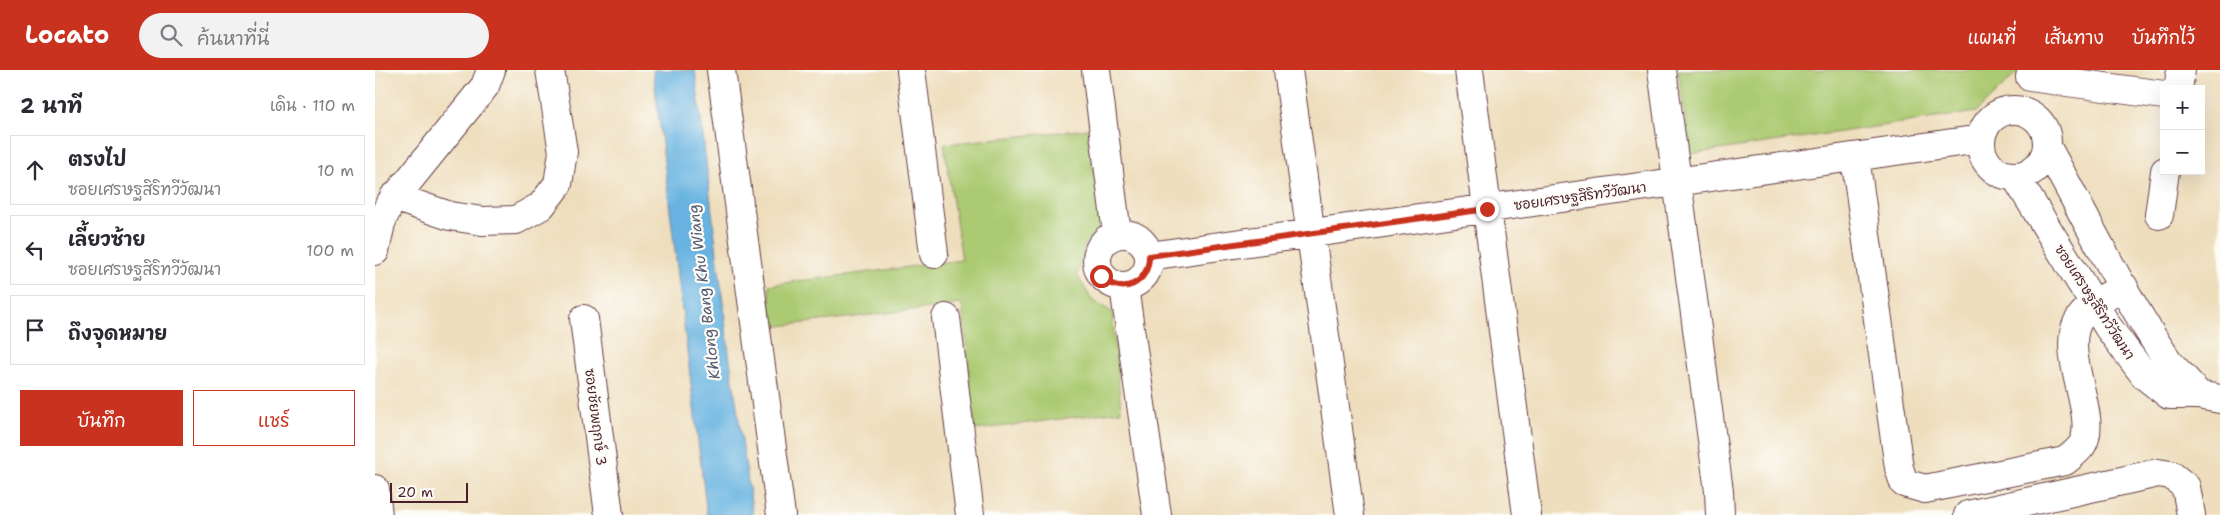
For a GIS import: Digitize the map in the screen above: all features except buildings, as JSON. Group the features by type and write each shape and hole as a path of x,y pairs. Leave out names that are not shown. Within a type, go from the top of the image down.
{"street":[{"path":"375,251 378,220 394,197 485,86 491,70"},
{"path":"394,197 450,216 482,221 516,220 541,206 558,184 563,152 550,70"},
{"path":"721,70 781,515"},
{"path":"911,70 935,254"},
{"path":"1096,70 1117,234"},
{"path":"1288,70 1350,515"},
{"path":"1469,70 1527,515"},
{"path":"1662,70 1719,491 1720,515"},
{"path":"2179,85 2181,70"},
{"path":"2047,147 2043,158 2036,167 2027,173 2015,176 2004,174 1994,169 1987,161 1982,150 1981,139 1984,129 1997,114 2008,110 2028,112 2030,74 2160,94"},
{"name":"ซอยเศรษฐสิริทวีวัฒนา","path":"2028,112 2043,126 2047,147 2124,287 2167,360 2209,397"},
{"name":"ซอยเศรษฐสิริทวีวัฒนา","path":"1149,256 1981,139"},
{"path":"1855,157 1899,468 1904,483 1925,489 2065,461 2071,456 2083,445 2086,423 2072,337 2080,319 2094,304 2124,287"},
{"path":"2159,215 2164,175"},
{"name":"ซอยเศรษฐสิริทวีวัฒนา","path":"2015,176 2094,304 2145,376 2169,395 2209,397"},
{"path":"1117,234 1126,234 1142,241 1149,256 1146,274 1133,285 1124,287 1108,282 1097,268 1096,260 1102,243 1117,234"},
{"path":"1124,287 1157,515"},
{"path":"946,318 971,515"},
{"name":"ซอยชัยพฤกษ์ 3","path":"584,319 609,515"},
{"path":"1968,515 2021,509 2158,473 2171,475 2186,487 2191,515"},
{"path":"375,489 378,515"}],"green space":[{"path":"1678,70 2020,70 1976,112 1691,154"},
{"path":"1087,129 1101,224 1086,244 1077,275 1092,300 1112,312 1121,411 975,430 962,304 771,327 769,285 962,260 944,144"}],"water":[{"name":"Khlong Bang Khu Wiang","path":"653,70 695,70 729,353 753,515 707,515"}],"route":[{"path":"1101,276 1115,286 1124,287 1133,285 1146,274 1149,256 1487,209"}]}
